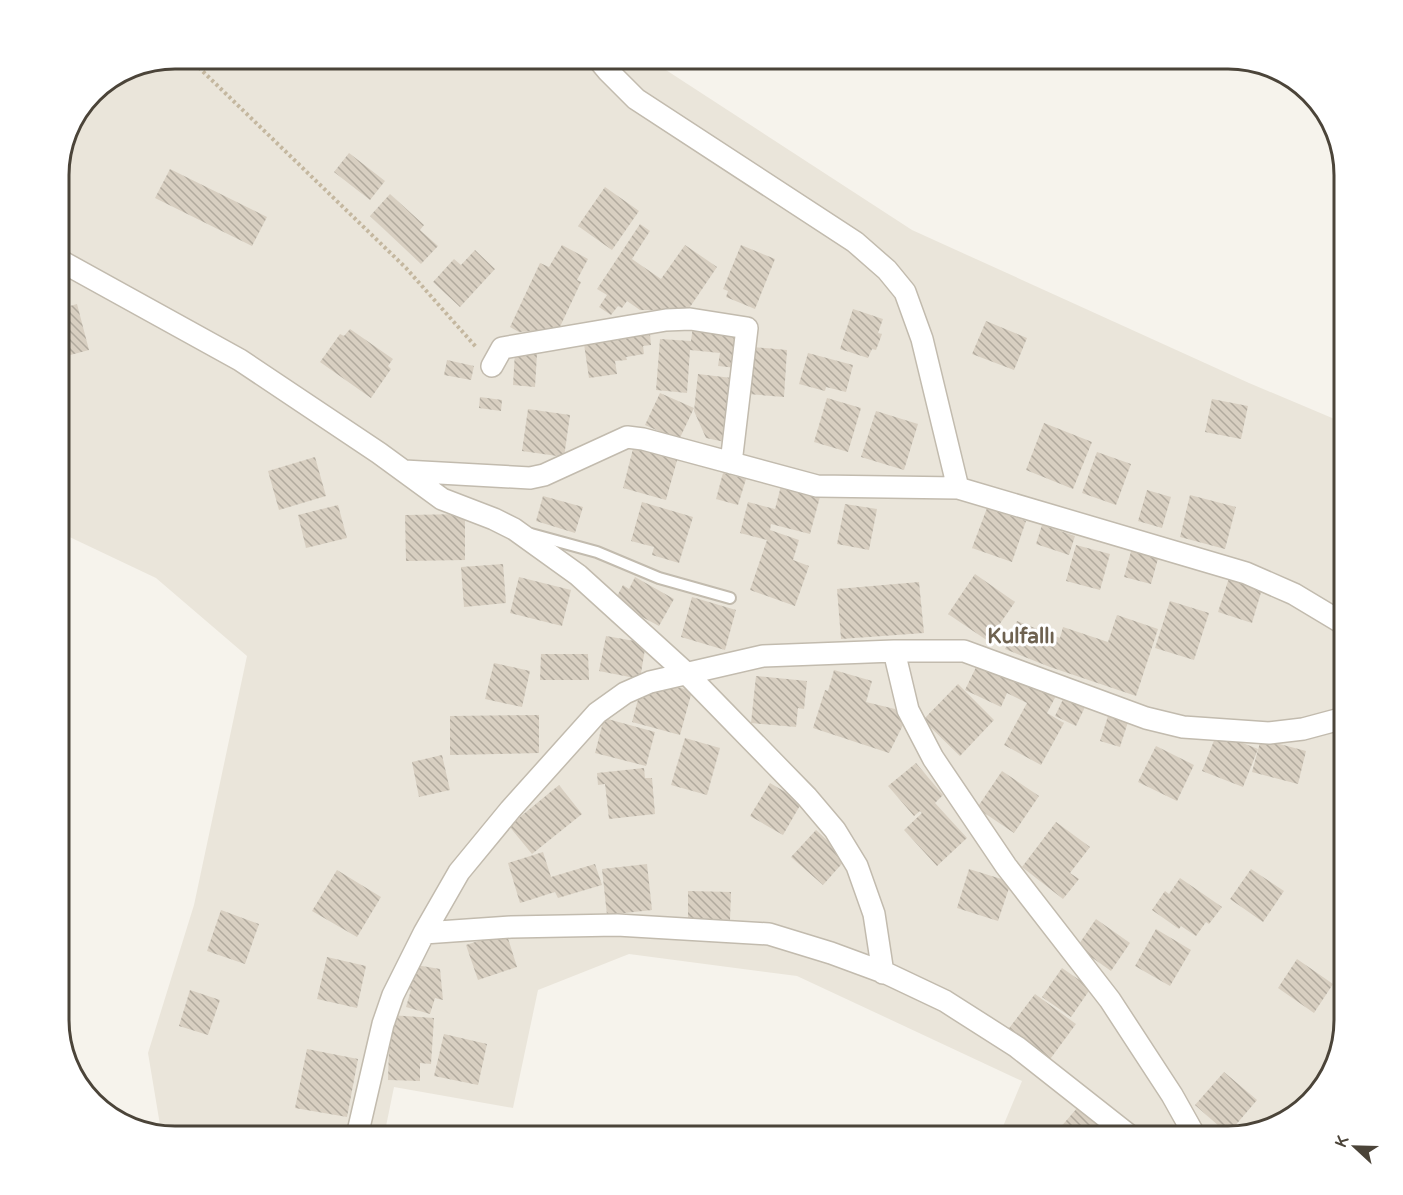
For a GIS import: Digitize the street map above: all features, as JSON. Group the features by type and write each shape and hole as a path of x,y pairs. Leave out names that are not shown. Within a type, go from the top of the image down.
{"street":[{"path":"606,69 636,99 855,242 887,270 905,292 922,339 958,488"},
{"path":"69,266 240,360 442,499 514,529 578,575 686,673 807,797 835,830 856,866 874,914 883,973"},
{"path":"492,366 502,348 641,323 690,319 747,328 731,463"},
{"path":"404,471 530,478 544,475 627,437 643,439 817,486 958,488 1246,573 1294,594 1334,618"},
{"path":"894,651 908,710 933,758 1006,866 1110,1000 1172,1095 1189,1126"},
{"path":"360,1126 383,1024 393,995 424,933 459,872 510,810 597,713 625,693 650,682 763,656 964,651 1146,718 1183,727 1269,733 1303,729 1334,721"},
{"path":"424,933 511,927 617,925 769,934 831,953 945,1001 1017,1047 1116,1126"}],"lane":[{"path":"514,529 597,552 659,578 730,598"}],"path":[{"path":"201,69 406,268 492,366"}],"shaded area":[{"path":"175,69 664,69 912,230 1249,383 1334,419 1334,1020 1330,1048 1323,1067 1308,1090 1293,1104 1275,1115 1242,1125 1003,1126 1022,1081 797,976 629,954 538,990 513,1108 394,1087 386,1126 160,1125 148,1053 194,905 247,656 156,578 69,537 69,168 77,134 95,105 110,91 134,77 154,71"}],"building":[{"path":"349,153 385,181 370,200 334,172"},
{"path":"170,169 267,217 252,246 155,198"},
{"path":"605,187 639,211 612,250 578,226"},
{"path":"390,194 424,225 420,230 438,246 421,264 370,216"},
{"path":"640,224 650,231 632,259 661,279 685,245 717,267 688,310 640,310 627,301 622,308 618,306 611,315 599,307 607,295 597,289"},
{"path":"562,245 588,259 577,280 581,282 559,329 519,332 510,327 540,263 549,267"},
{"path":"741,245 775,259 755,309 726,297 728,291 723,289"},
{"path":"475,250 495,269 460,307 433,282 454,259 461,265"},
{"path":"77,304 89,350 69,355 69,306"},
{"path":"853,309 883,319 878,333 882,334 876,350 872,349 868,358 840,349"},
{"path":"986,321 1027,338 1014,370 972,354"},
{"path":"693,326 741,336 737,368 718,366 720,353 690,350 687,393 656,390 660,339 691,341"},
{"path":"350,329 393,359 388,366 391,369 371,398 320,362 340,334 344,336"},
{"path":"650,334 651,345 643,346 644,354 626,357 627,360 615,361 617,374 589,378 584,344"},
{"path":"752,347 787,350 784,397 748,394"},
{"path":"515,352 537,354 535,387 513,385"},
{"path":"808,353 853,365 846,392 826,387 825,391 799,384"},
{"path":"447,360 474,366 471,380 444,375"},
{"path":"698,374 732,378 725,442 706,438 694,411"},
{"path":"660,393 694,408 679,440 645,425"},
{"path":"480,397 502,400 501,411 479,408"},
{"path":"827,398 861,408 848,452 814,442"},
{"path":"1212,399 1248,406 1241,439 1205,432"},
{"path":"528,409 570,415 564,457 522,451"},
{"path":"876,411 918,424 904,470 861,457"},
{"path":"1044,423 1092,442 1073,489 1026,470"},
{"path":"634,445 678,457 666,500 623,488"},
{"path":"1097,452 1131,464 1116,505 1082,493"},
{"path":"315,457 326,496 279,510 268,471"},
{"path":"723,473 746,479 738,505 716,499"},
{"path":"781,486 820,497 810,534 771,524 770,530 799,540 793,560 809,566 795,606 750,590 767,540 740,533 748,502 775,509"},
{"path":"1147,490 1171,497 1162,528 1138,521"},
{"path":"1190,495 1236,507 1225,549 1180,537"},
{"path":"543,496 583,507 575,533 536,521"},
{"path":"642,502 693,517 679,563 652,555 654,547 631,541"},
{"path":"845,504 877,509 869,550 837,544"},
{"path":"338,505 347,538 306,548 298,515"},
{"path":"987,508 1026,521 1012,562 972,548"},
{"path":"465,514 465,560 406,561 405,515"},
{"path":"1042,525 1075,536 1069,555 1036,544"},
{"path":"1076,545 1110,554 1100,590 1066,581"},
{"path":"1132,548 1159,555 1151,584 1124,577"},
{"path":"503,564 506,603 464,607 461,567"},
{"path":"975,574 1015,602 988,641 948,614"},
{"path":"519,577 571,590 562,626 510,613"},
{"path":"635,577 674,599 659,626 614,602 623,585 629,589"},
{"path":"1229,578 1262,589 1252,623 1218,612"},
{"path":"919,582 924,633 841,639 837,589"},
{"path":"692,597 736,610 725,650 681,637"},
{"path":"1170,601 1209,613 1194,660 1155,648"},
{"path":"1117,615 1158,629 1136,696 1005,649 1017,621 1060,638 1063,627 1108,642"},
{"path":"606,636 646,643 640,679 599,671"},
{"path":"541,654 588,654 589,680 540,680"},
{"path":"979,661 1057,694 1047,713 1064,723 1041,765 1004,745 1027,703 1007,693 1001,707 965,690"},
{"path":"494,663 530,671 522,707 485,699"},
{"path":"834,670 872,681 866,702 895,709 905,721 889,753 813,728"},
{"path":"756,676 807,681 804,709 798,708 796,727 751,723"},
{"path":"666,684 692,691 680,735 632,722 641,688"},
{"path":"958,684 994,720 960,756 923,720"},
{"path":"1065,695 1086,705 1076,726 1055,716"},
{"path":"539,715 539,753 450,755 450,716"},
{"path":"1108,716 1128,722 1120,747 1100,741"},
{"path":"604,718 655,732 646,766 595,753"},
{"path":"1217,733 1258,749 1243,787 1202,771"},
{"path":"685,738 720,748 707,795 671,785"},
{"path":"1261,739 1306,751 1298,784 1252,772"},
{"path":"1156,746 1194,765 1177,801 1138,782"},
{"path":"442,755 450,790 419,797 412,762"},
{"path":"916,763 943,795 935,803 967,838 937,866 904,830 922,813 920,811 914,816 888,786"},
{"path":"644,768 645,778 652,778 655,814 609,819 605,784 598,785 597,773"},
{"path":"1002,771 1039,796 1014,833 977,808"},
{"path":"770,783 802,802 783,835 750,816"},
{"path":"559,785 582,814 532,854 509,826"},
{"path":"1056,822 1090,847 1070,873 1079,879 1063,899 1022,867"},
{"path":"816,830 847,858 823,885 791,857"},
{"path":"543,852 551,877 595,864 602,885 558,898 555,892 520,903 508,863"},
{"path":"647,864 652,910 607,915 602,869"},
{"path":"969,869 1011,882 998,921 957,908"},
{"path":"1251,869 1284,891 1263,922 1230,899"},
{"path":"337,870 381,897 357,937 312,911"},
{"path":"1180,878 1222,907 1209,924 1206,922 1196,936 1181,926 1179,929 1152,910 1165,891 1169,894"},
{"path":"688,891 731,892 730,920 688,919"},
{"path":"221,910 259,924 245,964 207,951"},
{"path":"1096,919 1130,943 1111,971 1077,947"},
{"path":"1156,929 1191,950 1170,986 1135,966"},
{"path":"506,932 517,967 478,980 466,945"},
{"path":"327,957 366,966 357,1008 317,999"},
{"path":"1297,959 1333,984 1314,1013 1278,988"},
{"path":"416,965 440,969 443,1000 435,998 430,1014 406,1007 411,990 405,988"},
{"path":"1062,968 1091,988 1071,1017 1042,997"},
{"path":"190,990 220,1000 208,1035 179,1026"},
{"path":"1035,994 1076,1024 1048,1062 1007,1031"},
{"path":"390,1015 434,1018 431,1064 420,1063 420,1081 388,1080"},
{"path":"444,1034 487,1044 478,1085 434,1076"},
{"path":"307,1049 358,1059 347,1117 295,1108"},
{"path":"1224,1072 1257,1100 1235,1125 1219,1126 1195,1105"},
{"path":"1078,1107 1100,1126 1062,1126"}],"district":[{"name":"Kulfallı","path":"1021,636"}]}
